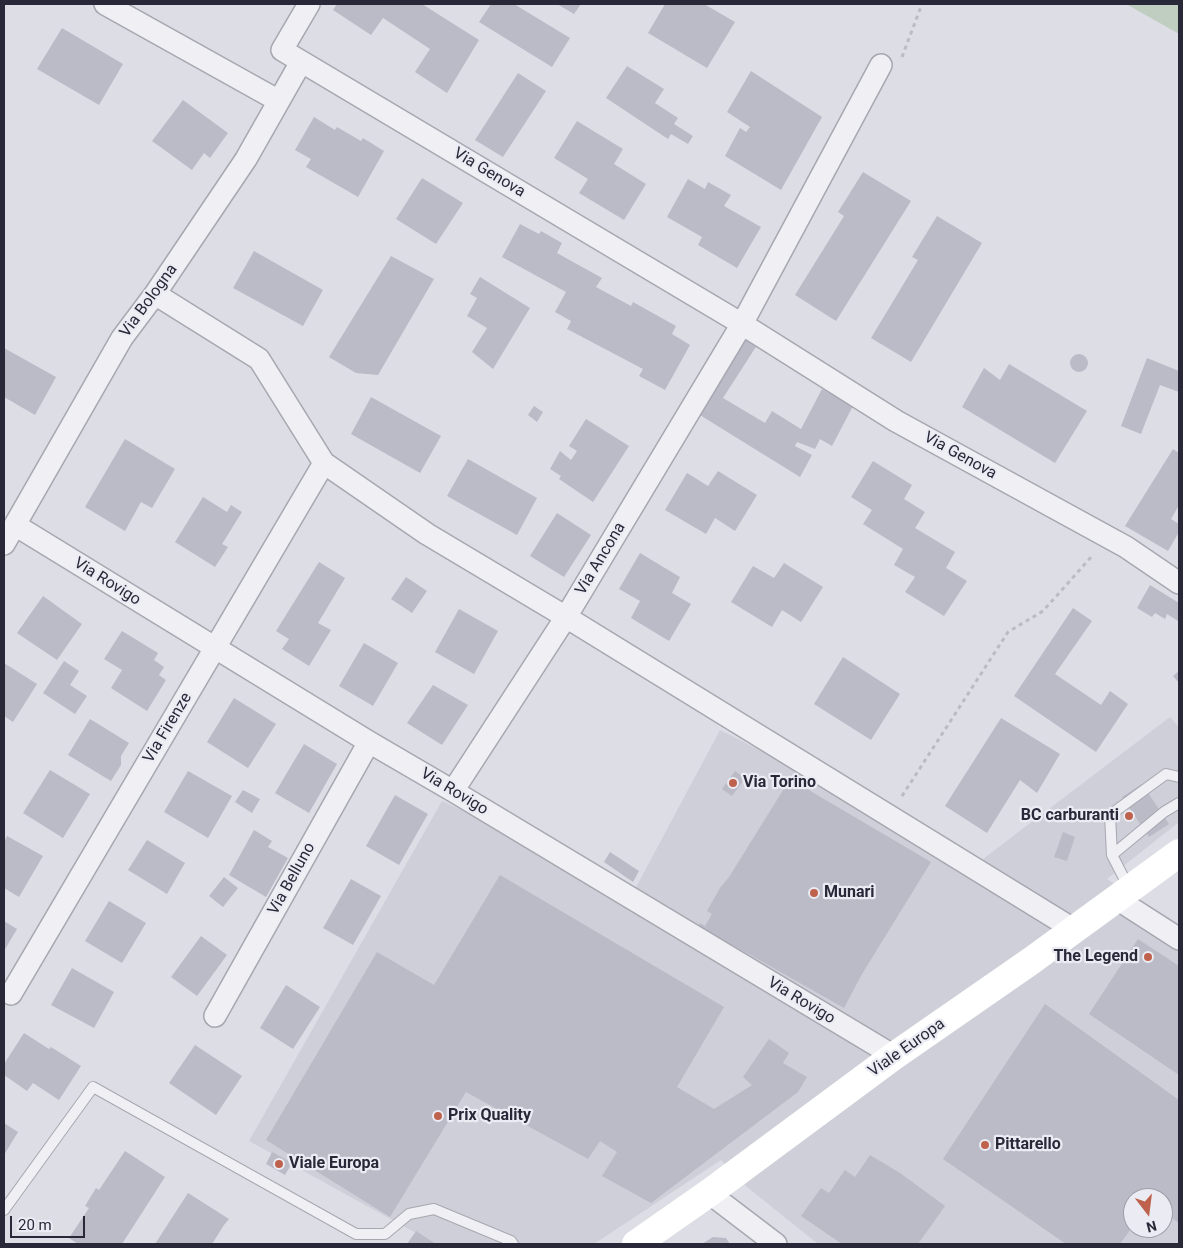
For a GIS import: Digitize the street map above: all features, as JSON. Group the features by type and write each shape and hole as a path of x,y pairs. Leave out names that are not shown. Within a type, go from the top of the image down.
{"street":[{"path":"105,4 278,101"},
{"name":"Via Genova","path":"309,4 282,50 742,324 896,421 1108,537 1179,583"},
{"name":"Via Bologna","path":"4,544 122,338 246,159 301,62"},
{"path":"742,324 881,65"},
{"path":"154,294 259,360 324,463 427,534 566,617 1073,929"},
{"name":"Via Ancona","path":"452,791 566,617 742,324"},
{"name":"Via Firenze","path":"11,994 324,463"},
{"name":"Via Rovigo","path":"15,526 369,742 894,1056"},
{"name":"Via Belluno","path":"215,1016 369,742"},
{"name":"Viale Europa","path":"636,1244 709,1193 894,1056 1031,961 1179,854"},
{"path":"1123,894 1179,939"},
{"path":"709,1193 776,1244"}],"lane":[{"path":"1123,894 1112,855 1110,815 1166,774 1179,777"},
{"path":"1112,855 1164,812 1179,803"},
{"path":"4,1210 93,1087 356,1234 385,1234 409,1214 434,1209 510,1241 513,1244"}],"path":[{"path":"889,816 1008,632 1043,611 1108,537"}],"shaded area":[{"path":"1170,717 1179,727 1179,822 1107,879 1179,924 1179,1244 818,1244 747,1187 721,1160 594,1244 436,1244 249,1141 442,801 634,891 720,730 979,862"}],"green space":[{"path":"1126,4 1179,4 1179,34 1174,31"}],"building":[{"path":"337,4 422,4 479,40 447,93 415,72 430,49 383,18 371,35 333,10"},
{"path":"491,4 514,4 570,38 552,67 479,22"},
{"path":"557,4 581,4 574,14"},
{"path":"665,4 704,4 735,22 707,68 648,33"},
{"path":"62,28 123,64 99,105 37,69"},
{"path":"627,66 664,89 655,103 678,118 674,124 693,136 688,144 671,134 668,139 606,98"},
{"path":"751,71 822,117 781,190 725,156 740,128 746,132 750,127 727,112"},
{"path":"518,73 546,91 503,157 475,140"},
{"path":"183,100 228,133 210,158 204,153 192,170 152,141"},
{"path":"314,117 335,130 337,127 361,141 363,138 384,151 358,197 306,167 311,159 295,150"},
{"path":"577,121 623,149 614,164 646,184 624,220 579,193 588,179 554,158"},
{"path":"863,172 911,201 836,321 795,295 844,216 838,212"},
{"path":"422,178 463,203 436,244 396,219"},
{"path":"688,179 705,189 708,182 731,195 724,206 761,227 737,268 698,245 702,237 667,217"},
{"path":"937,216 982,243 911,362 871,338 918,260 912,257"},
{"path":"520,224 539,234 541,231 562,243 557,253 602,278 596,287 631,306 633,302 676,326 672,334 690,345 665,390 639,376 643,369 567,329 571,321 555,312 566,292 502,257"},
{"path":"254,251 323,290 303,326 233,288"},
{"path":"391,256 434,279 378,375 356,373 329,357"},
{"path":"480,277 530,308 493,369 472,352 487,328 467,316 477,298 470,294"},
{"path":"740,330 761,339 723,398 765,423 772,411 801,429 822,389 853,406 832,446 820,439 815,449 797,442 795,446 812,455 800,477 695,412"},
{"path":"4,348 56,377 35,415 4,397"},
{"path":"1079,354 1085,357 1088,363 1085,369 1079,372 1073,369 1070,363 1073,357"},
{"path":"1147,358 1179,371 1179,392 1160,385 1141,434 1121,426"},
{"path":"1009,364 1087,411 1055,463 962,407 984,368 1000,380"},
{"path":"371,397 441,436 420,473 351,434"},
{"path":"534,406 543,412 537,422 528,415"},
{"path":"586,419 629,446 593,502 559,479 561,476 550,469 560,451 571,460 577,451 569,446"},
{"path":"125,439 175,469 152,508 141,502 125,531 85,507"},
{"path":"1173,449 1179,453 1179,505 1171,519 1179,524 1179,532 1168,551 1125,526"},
{"path":"468,459 537,498 517,535 447,496"},
{"path":"873,461 912,485 904,499 925,512 915,528 955,552 946,568 967,581 944,616 905,592 915,577 894,565 903,549 863,524 872,510 851,497"},
{"path":"718,471 757,495 735,531 715,518 706,534 665,510 687,473 708,486"},
{"path":"203,497 227,512 231,505 242,512 222,544 228,547 215,567 175,542"},
{"path":"557,513 591,535 564,577 530,556"},
{"path":"640,553 680,577 672,593 691,604 669,641 631,618 640,601 619,589"},
{"path":"319,562 345,578 318,623 331,630 309,666 282,649 289,639 276,631"},
{"path":"784,563 823,587 801,622 782,610 772,627 731,602 753,566 774,578"},
{"path":"406,577 427,591 412,613 391,599"},
{"path":"1150,585 1179,603 1178,621 1167,614 1165,619 1155,613 1152,617 1137,608"},
{"path":"43,596 82,624 57,660 17,633"},
{"path":"1073,608 1092,621 1055,674 1101,705 1110,691 1128,704 1096,752 1014,696"},
{"path":"459,609 498,631 474,674 435,652"},
{"path":"122,631 158,653 154,660 164,667 159,675 166,680 147,711 111,688 122,670 104,659"},
{"path":"364,643 398,663 373,706 339,686"},
{"path":"843,657 900,694 871,740 814,704"},
{"path":"64,661 79,671 70,685 87,696 75,714 43,693"},
{"path":"4,663 37,684 13,722 4,716"},
{"path":"1179,671 1179,683 1173,676"},
{"path":"433,685 468,705 442,745 407,723"},
{"path":"234,698 276,724 248,768 207,742"},
{"path":"1001,718 1060,754 1037,793 1020,780 987,833 945,806"},
{"path":"90,719 129,743 121,756 121,765 111,781 68,755"},
{"path":"304,744 337,764 309,813 275,793"},
{"path":"50,770 90,794 63,838 23,813"},
{"path":"188,771 232,796 208,838 164,812"},
{"name":"Via Torino","path":"735,771 745,778 732,796 722,789"},
{"name":"Munari","path":"790,779 931,862 862,974 844,1008 699,926 700,923 705,926 712,914 707,911 720,888 729,877"},
{"path":"1142,784 1169,824 1149,837 1122,797"},
{"path":"243,790 260,799 252,813 235,802"},
{"path":"395,795 428,814 399,865 366,846"},
{"path":"254,830 272,841 268,847 288,858 266,897 229,875"},
{"path":"1063,832 1075,837 1067,861 1054,857"},
{"path":"7,836 43,856 19,897 4,888 4,842"},
{"path":"147,840 185,863 167,894 128,870"},
{"path":"610,852 639,871 633,882 604,862"},
{"path":"500,875 724,1007 677,1087 714,1109 752,1085 743,1077 769,1039 789,1053 783,1063 807,1077 798,1092 651,1203 602,1176 617,1152 600,1141 588,1159 466,1092 390,1217 266,1140 377,952 434,985"},
{"path":"224,877 238,888 223,907 209,896"},
{"path":"351,879 381,896 353,945 323,928"},
{"path":"109,901 146,923 122,963 85,941"},
{"path":"4,921 17,929 4,951"},
{"path":"201,936 227,955 197,996 171,977"},
{"path":"1138,939 1179,966 1179,1075 1089,1014"},
{"path":"72,968 114,992 94,1028 51,1005"},
{"path":"286,985 320,1007 293,1049 260,1028"},
{"path":"1045,1004 1179,1100 1179,1223 1173,1219 1173,1188 1123,1188 1124,1238 1120,1244 1066,1244 943,1159"},
{"path":"24,1033 81,1066 59,1100 33,1083 27,1091 4,1075 4,1064"},
{"path":"195,1045 242,1076 216,1115 169,1083"},
{"path":"4,1123 18,1132 4,1155"},
{"path":"125,1151 165,1177 122,1244 78,1244 69,1238 89,1208 85,1206 96,1188 99,1190"},
{"name":"Viale Europa","path":"272,1152 292,1163 285,1175 266,1164"},
{"path":"870,1155 900,1173 945,1206 918,1244 842,1244 801,1216 821,1188 829,1193 845,1170 855,1177"},
{"path":"188,1193 229,1219 212,1244 155,1244"},
{"path":"416,1231 436,1244 407,1244"},
{"path":"713,1237 726,1238 730,1244 702,1244"}],"place":[{"name":"Via Torino","path":"733,783"},
{"name":"BC carburanti","path":"1129,816"},
{"name":"Munari","path":"814,893"},
{"name":"The Legend","path":"1148,957"},
{"name":"Prix Quality","path":"438,1116"},
{"name":"Pittarello","path":"985,1145"},
{"name":"Viale Europa","path":"279,1164"}]}
